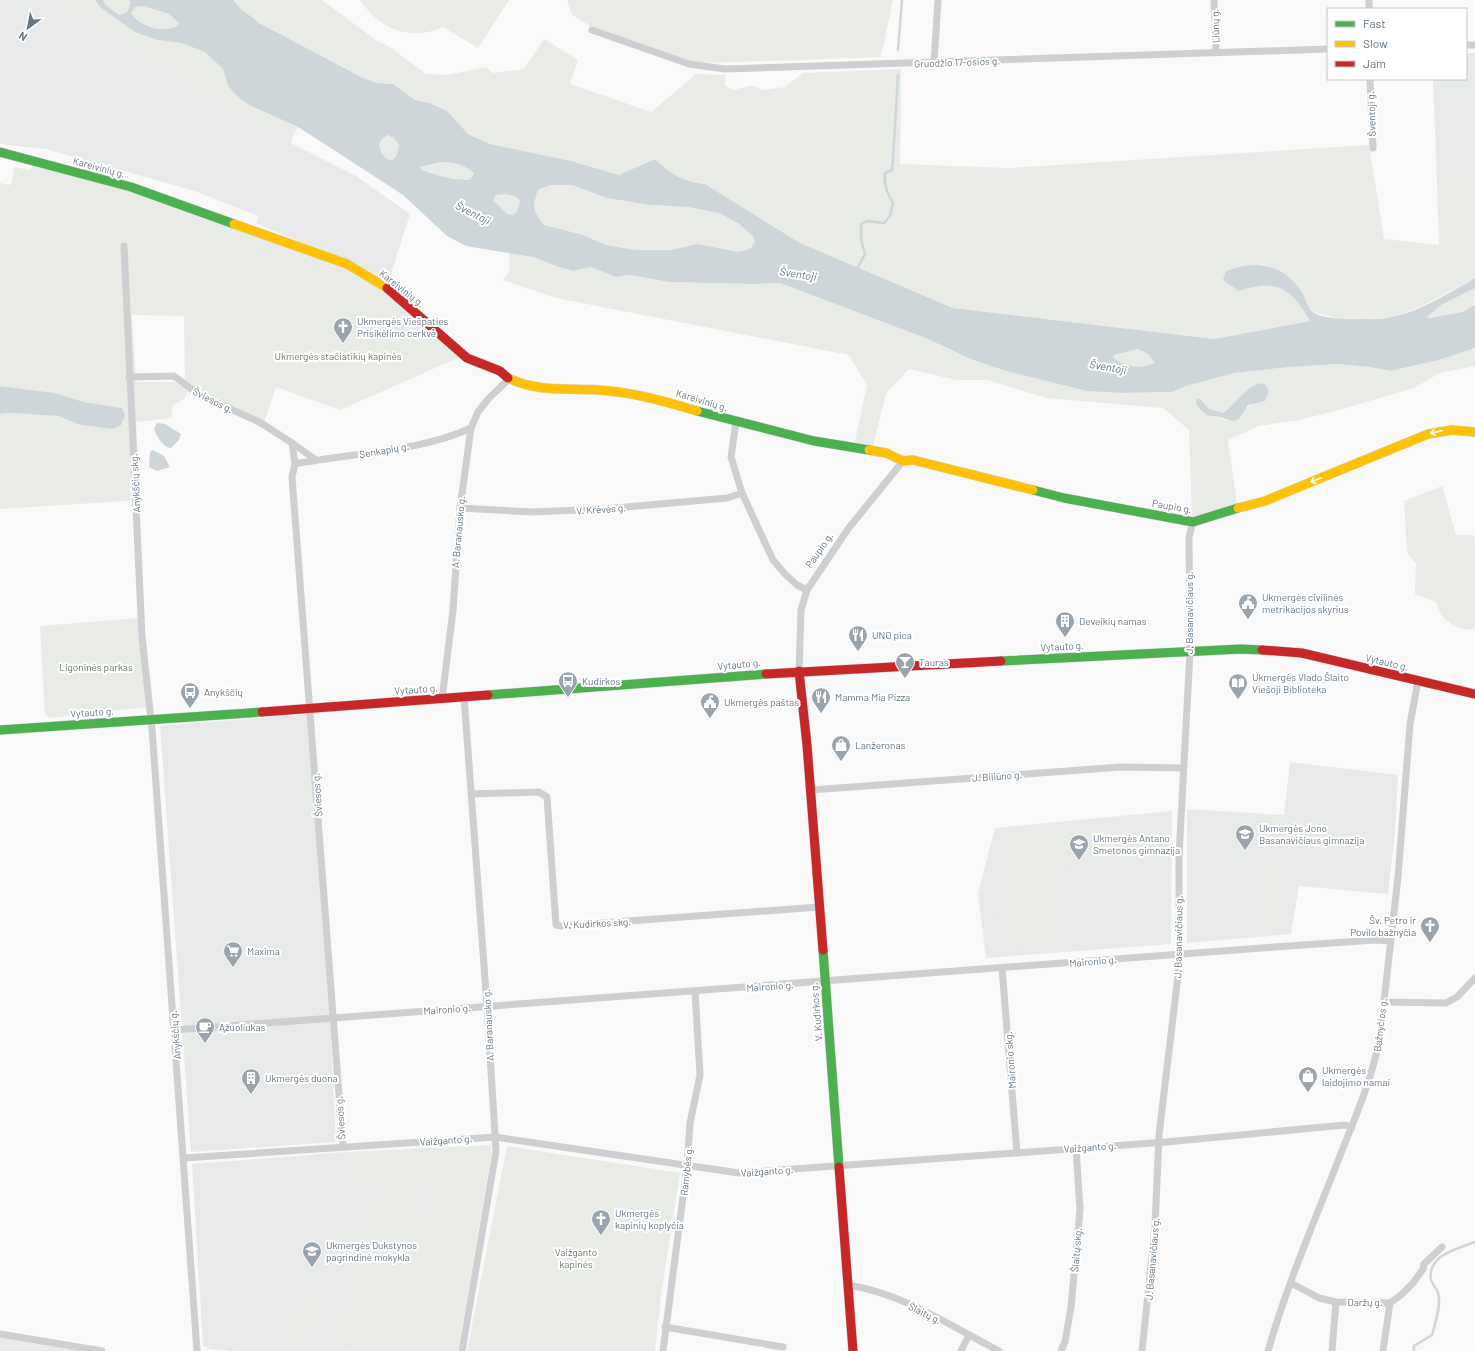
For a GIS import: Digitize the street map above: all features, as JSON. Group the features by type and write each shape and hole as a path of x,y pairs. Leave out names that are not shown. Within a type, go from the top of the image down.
{"street":[{"path":"934,63 938,0"},
{"name":"Liūnų g.","path":"1214,0 1216,52"},
{"name":"Gruodžio 17-osios g.","path":"592,30 677,60 701,67 725,69 934,63 1216,52 1327,50"},
{"name":"Šventoji g.","path":"1370,80 1373,148"},
{"name":"Kareivinių g.","path":"0,152 131,187 347,264 388,288 467,358 500,371 509,379 551,390 575,392 598,390 645,396 736,422 731,457 742,493 773,560 789,578 807,590"},
{"name":"Anykščių skg.","path":"124,246 142,637 151,719"},
{"name":"Šviesos g.","path":"129,377 174,376 198,394 261,423 316,460"},
{"name":"A. Baranausko g.","path":"442,699 453,610 460,508 471,428 478,412 489,398 509,379"},
{"name":"Paupio g.","path":"736,422 820,442 886,452 903,461 913,460 1064,498 1193,522 1219,513 1265,501 1428,434 1452,430 1475,432"},
{"name":"Senkapių g.","path":"295,464 397,449 471,428"},
{"name":"Šviesos g.","path":"292,443 295,464 292,477 342,1147"},
{"name":"Paupio g.","path":"800,671 801,610 807,590 848,529 903,461"},
{"name":"V. Krėvės g.","path":"460,508 532,512 604,509 727,498 742,493"},
{"name":"J. Basanavičiaus g.","path":"1142,1351 1155,1226 1159,1142 1179,955 1179,856 1190,652 1189,537 1193,522"},
{"name":"Vytauto g.","path":"0,730 310,707 442,699 800,671 1089,655 1241,649 1282,650 1475,694"},
{"name":"V. Kudirkos g.","path":"800,671 811,790 853,1351"},
{"name":"Bažnyčios g.","path":"1268,1351 1291,1283 1367,1091 1375,1061 1380,1037 1398,877 1409,729 1418,681"},
{"name":"A. Baranausko g.","path":"462,1351 496,1151 487,1006 464,697"},
{"name":"Anykščių g.","path":"151,719 197,1351"},
{"name":"J. Biliūno g.","path":"811,790 1122,767 1183,768"},
{"name":"V. Kudirkos skg.","path":"472,794 539,792 547,797 556,925 561,926 819,907"},
{"name":"Maironio g.","path":"174,1030 1313,944 1390,941"},
{"name":"Maironio skg.","path":"1002,968 1017,1152"},
{"path":"1383,1002 1446,1003 1457,997 1475,978"},
{"name":"Ramybės g.","path":"663,1351 687,1166 690,1123 700,1075 695,991"},
{"name":"Vaižganto g.","path":"184,1158 495,1137 739,1173 1159,1142 1345,1125 1352,1127"},
{"name":"Šlaitų skg.","path":"1061,1351 1065,1342 1071,1306 1080,1210 1076,1148"},
{"name":"Daržų g.","path":"1291,1283 1320,1298 1336,1302 1390,1302 1401,1295 1413,1283 1423,1269 1424,1264 1442,1247"},
{"name":"Šlaitų g.","path":"848,1285 865,1288 891,1296 998,1351"},
{"path":"1332,1351 1336,1302"},
{"path":"1383,1351 1390,1302"},
{"path":"665,1327 783,1347"},
{"path":"0,1334 102,1351"},
{"path":"961,1351 969,1335"}],"shaded area":[{"path":"0,0 56,0 210,96 292,138 291,143 356,176 410,214 389,280 256,223 258,216 195,191 46,149 0,144"},
{"path":"1467,53 1475,53 1475,181 1437,183 1433,80 1467,80"},
{"path":"308,714 330,1019 336,1142 191,1152 160,726"},
{"path":"1290,762 1398,775 1395,832 1388,894 1299,886 1291,934 1187,943 1187,809 1284,815"},
{"name":"Ukmergės Antano Smetonos gimnazija","path":"1172,811 1171,944 986,958 978,894 995,828"},
{"name":"Ukmergės Dukstynos pagrindinė mokykla","path":"345,1152 346,1189 440,1191 411,1351 238,1351 210,1349 203,1345 192,1164"}],"green space":[{"path":"56,0 95,0 100,7 158,40 181,43 205,52 223,69 228,86 237,96 249,105 298,127 292,138 210,96"},
{"path":"103,0 129,0 131,3 127,12 119,15 106,5"},
{"path":"233,0 322,0 377,41 390,47 426,74 448,75 486,67 493,73 524,69 544,39 578,60 570,84 651,112 693,77 694,74 725,75 725,86 734,90 751,85 763,90 785,87 803,73 901,69 900,164 1010,168 1369,145 1384,239 1439,245 1437,183 1475,181 1475,278 1424,305 1391,318 1340,319 1316,313 1307,306 1303,295 1291,278 1274,268 1261,264 1239,291 1264,285 1282,288 1296,300 1310,321 1214,339 953,308 800,243 705,184 684,179 672,173 655,159 619,175 571,161 490,144 468,134 447,111 430,103 415,100 393,84 377,83 363,78 261,24 241,9"},
{"path":"360,0 509,0 478,48 443,27 419,33 408,33 397,30 377,19"},
{"path":"567,0 893,0 881,57 708,63 679,58 592,27 572,15"},
{"path":"144,6 169,14 179,23 176,27 163,29 146,25 131,12 135,7"},
{"path":"388,135 394,138 399,145 396,157 392,160 387,159 382,154 379,145 382,139"},
{"path":"441,162 458,164 466,167 474,173 470,180 457,179 433,174 422,170 420,167"},
{"name":"Ukmergės stačiatikių kapinės","path":"34,166 151,197 341,266 386,290 460,357 340,410 276,387 264,422 199,392 185,382 184,316 132,315 136,382 176,382 188,391 184,399 173,405 171,418 136,422 140,500 0,509 0,414 10,413 58,416 80,425 113,429 122,408 84,402 55,393 0,386 0,183 11,185 14,167 29,170"},
{"path":"550,185 572,185 607,198 650,205 688,207 719,213 738,223 753,236 755,242 750,249 738,252 698,244 670,250 636,250 606,245 583,235 544,226 536,212 534,205 538,190"},
{"path":"505,194 515,196 520,201 517,211 513,215 507,214 493,200 496,195"},
{"path":"509,253 533,257 573,271 591,267 616,277 630,275 669,282 753,284 780,283 928,339 973,360 1006,371 1088,391 1120,393 1172,392 1186,386 1234,373 1289,367 1338,364 1370,367 1390,371 1439,360 1474,348 1475,366 1440,373 1414,388 1335,411 1299,420 1259,426 1228,440 1237,505 1192,517 1189,430 1163,408 1046,398 988,380 956,380 909,369 886,393 873,446 855,442 867,385 849,355 556,298 503,280 510,270","holes":["1262,383 1266,385 1269,391 1226,421 1219,416 1207,415 1201,400 1209,409 1223,413 1251,387"]},
{"path":"1475,288 1474,306 1462,312 1430,318 1427,317 1441,305"},
{"path":"1138,349 1148,354 1156,363 1139,367 1128,365 1113,357 1114,355"},
{"path":"1442,486 1456,535 1473,535 1475,542 1475,628 1467,630 1446,620 1442,616 1436,603 1415,594 1416,564 1407,553 1404,501"},
{"name":"Ligoninės parkas","path":"139,618 147,707 51,718 45,715 40,626"},
{"path":"1065,822 1071,822 1052,946 1046,945 1047,937 1041,941 1027,945 1014,942 1004,933 1001,926 1000,917 1007,859 1013,840 1018,833 1026,827 1036,825 1051,829 1062,839"},
{"path":"1119,826 1122,855 1075,858 1073,830"},
{"path":"1288,826 1304,827 1295,852 1292,851"},
{"path":"1273,866 1282,871 1284,879 1277,920 1272,925 1266,926 1258,921 1256,915 1258,894 1261,879 1264,873 1268,868"},
{"path":"491,1145 491,1156 458,1351 411,1351 440,1191 346,1189 345,1152"},
{"name":"Vaižganto kapinės","path":"507,1146 680,1173 662,1288 655,1351 467,1351"},
{"path":"391,1192 412,1197 418,1201 427,1211 432,1225 412,1336 406,1344 396,1351 363,1351 353,1345 346,1336 344,1351 337,1351 364,1196 369,1197 369,1202 381,1195"},
{"path":"305,1297 325,1309 302,1348 283,1336"},
{"path":"0,1334 102,1351 0,1351"}],"water":[{"name":"Šventoji","path":"95,0 103,0 106,5 119,15 127,12 131,3 129,0 233,0 241,9 261,24 363,78 377,83 393,84 415,100 430,103 447,111 468,134 490,144 571,161 619,175 655,159 672,173 690,181 705,184 800,243 953,308 1214,339 1310,321 1296,301 1282,289 1273,286 1263,286 1252,287 1239,291 1223,280 1226,271 1237,267 1259,265 1279,270 1296,284 1303,294 1309,308 1313,312 1325,317 1341,319 1383,318 1403,314 1435,301 1475,278 1475,288 1441,305 1427,317 1430,318 1462,312 1475,305 1475,348 1439,360 1390,371 1370,367 1338,364 1289,367 1234,373 1186,386 1172,392 1120,393 1087,391 1006,371 973,360 928,339 780,283 754,284 669,282 630,275 616,277 591,267 573,271 533,257 466,246 447,236 403,195 340,154 298,127 249,105 237,96 228,86 223,69 205,52 181,43 158,40 135,32 100,7","holes":["144,6 169,14 179,23 176,27 163,29 145,25 131,13 135,7","388,135 394,138 399,145 396,157 392,160 387,159 382,154 379,145 382,139","446,162 462,166 474,173 470,180 464,180 445,177 422,170 420,167","550,185 572,185 607,198 650,205 688,207 719,213 738,223 753,236 755,242 750,249 738,252 698,244 670,250 636,250 606,245 583,235 544,225 535,209 534,205 538,190","505,194 515,196 520,201 517,211 513,215 507,214 493,200 496,195","1138,349 1148,354 1155,363 1139,367 1128,365 1113,357 1114,355"]},
{"path":"1262,383 1266,385 1269,391 1265,401 1248,405 1242,415 1234,421 1218,416 1208,416 1196,404 1197,398 1201,400 1209,409 1223,413 1251,387"},
{"path":"0,386 55,393 84,402 122,408 125,416 121,425 113,429 80,425 58,416 10,413 0,414"},
{"path":"157,423 165,424 181,434 179,440 171,448 163,444 157,435 154,429"},
{"path":"153,450 164,456 170,467 157,471 149,467 150,452"}],"waterway":[{"path":"898,50 902,0"},
{"path":"858,267 865,254 861,239 861,224 867,221 884,223 890,216 893,203 886,189 885,173 892,170 898,75"},
{"path":"1414,1351 1414,1346 1432,1335 1438,1314 1439,1297 1431,1280 1431,1271 1434,1264 1445,1254 1475,1242"}],"traffic: fast":[{"path":"0,152 131,187 234,224"},
{"path":"697,411 814,441 869,450"},
{"path":"1033,490 1064,498 1193,522 1238,508"},
{"path":"1001,661 1241,649 1262,650"},
{"path":"488,695 766,674"},
{"path":"0,730 262,712"},
{"path":"823,950 839,1167"}],"traffic: slow":[{"path":"234,224 347,264 387,288"},
{"path":"508,378 530,386 598,390 636,395 660,400 697,411"},
{"path":"1238,508 1265,501 1428,434 1452,430 1475,432"},
{"path":"869,450 886,453 903,461 913,460 1033,490"}],"traffic: jam":[{"path":"387,288 467,358 500,371 508,378"},
{"path":"1262,650 1302,653 1475,694"},
{"path":"766,674 1001,661"},
{"path":"799,671 807,745 823,950"},
{"path":"262,712 488,695"},
{"path":"839,1167 853,1351"}],"place":[{"name":"Ukmergės Viešpaties Prisikėlimo cerkvė","path":"343,344"},
{"name":"Ukmergės civilinės metrikacijos skyrius","path":"1248,620"},
{"name":"Deveikių namas","path":"1065,638"},
{"name":"UNO pica","path":"858,652"},
{"name":"Tauras","path":"905,679"},
{"name":"Kudirkos","path":"568,698"},
{"name":"Ukmergės Vlado Šlaito Viešoji Biblioteka","path":"1238,700"},
{"name":"Anykščių","path":"190,709"},
{"name":"Mamma Mia Pizza","path":"821,714"},
{"name":"Ukmergės paštas","path":"710,719"},
{"name":"Lanžeronas","path":"841,762"},
{"name":"Ukmergės Jono Basanavičiaus gimnazija","path":"1245,851"},
{"name":"Ukmergės Antano Smetonos gimnazija","path":"1079,861"},
{"name":"Šv. Petro ir Povilo bažnyčia","path":"1430,943"},
{"name":"Maxima","path":"233,968"},
{"name":"Ąžuoliukas","path":"205,1044"},
{"name":"Ukmergės laidojimo namai","path":"1308,1093"},
{"name":"Ukmergės duona","path":"251,1095"},
{"name":"Ukmergės kapinių koplyčia","path":"601,1236"},
{"name":"Ukmergės Dukstynos pagrindinė mokykla","path":"312,1268"}]}
